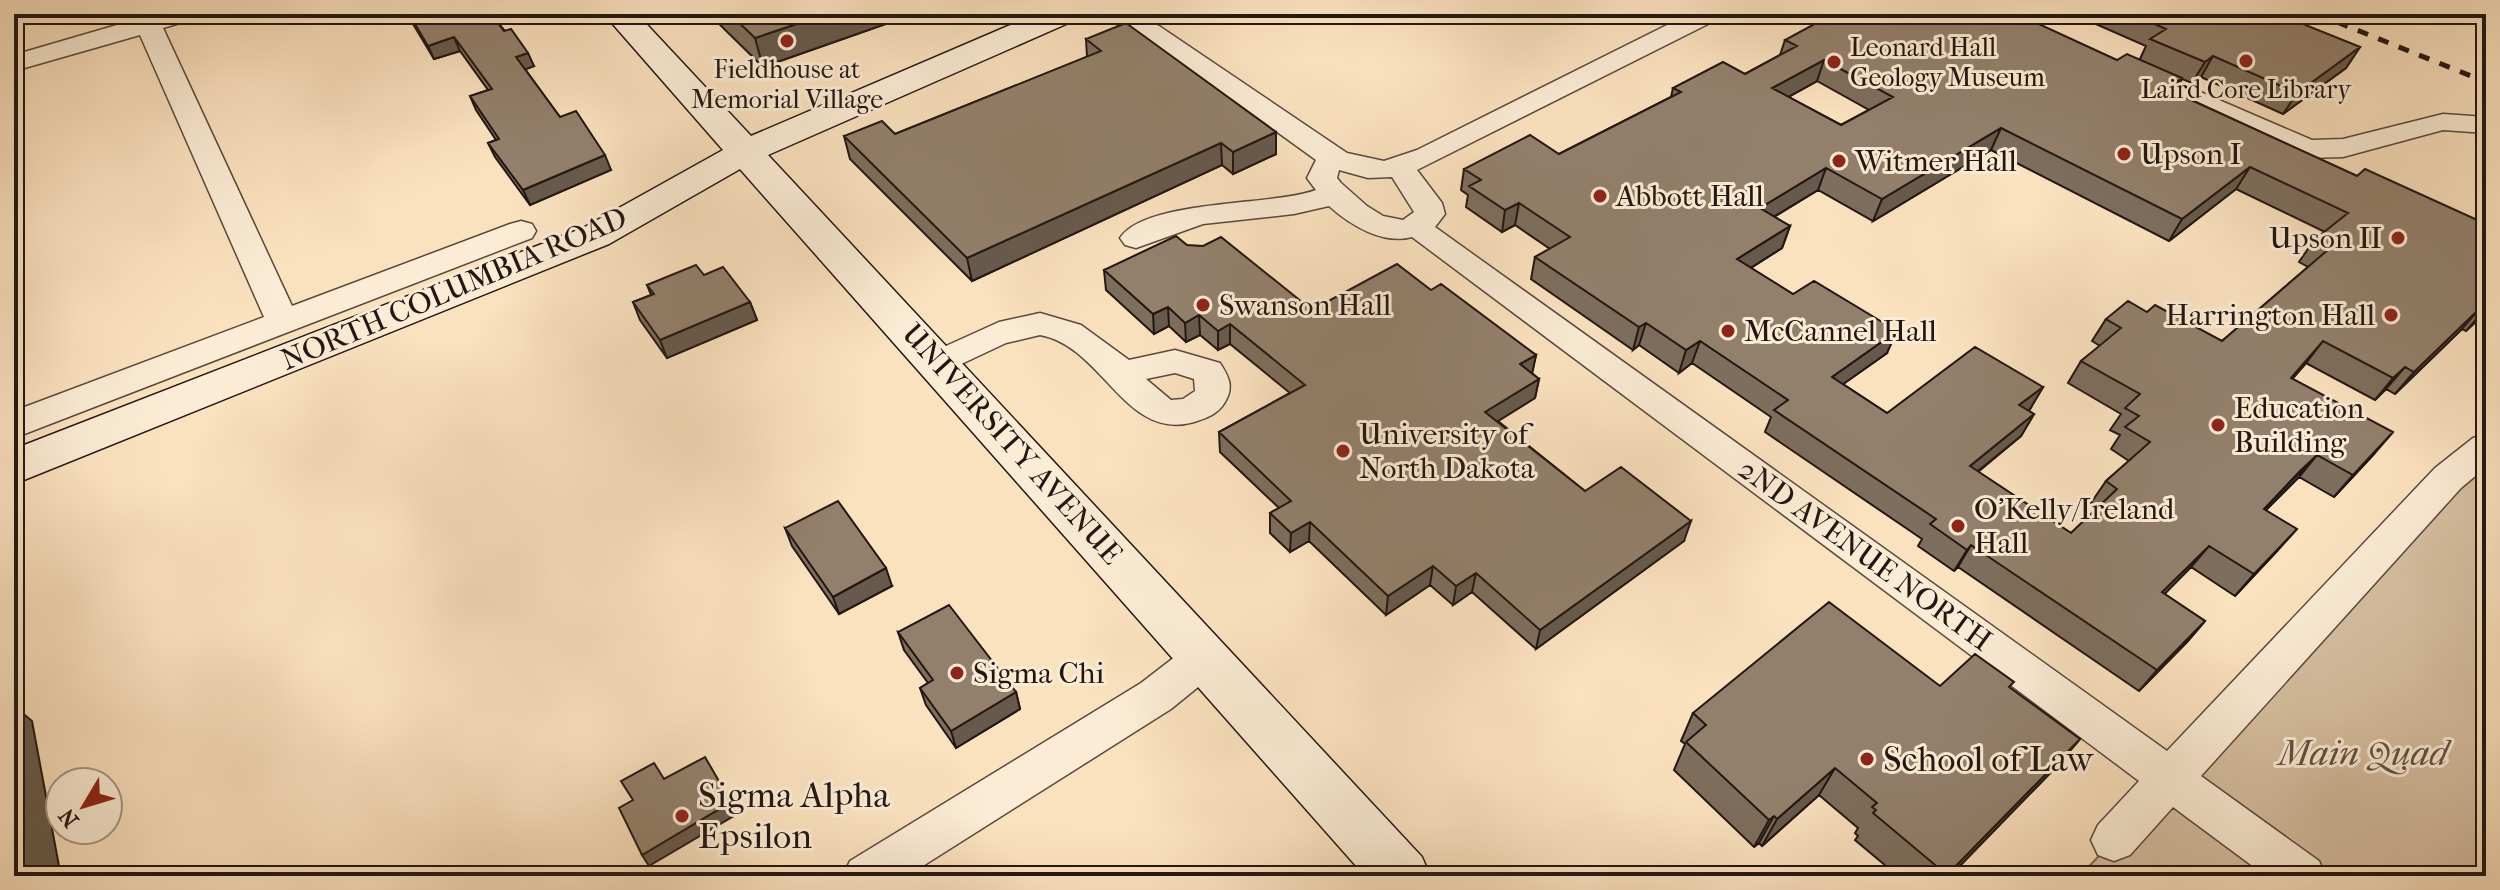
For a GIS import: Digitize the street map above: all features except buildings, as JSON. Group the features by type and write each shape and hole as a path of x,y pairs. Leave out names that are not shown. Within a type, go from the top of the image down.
{"street":[{"path":"14,63 146,19 185,14"},
{"name":"UNIVERSITY AVENUE","path":"620,14 1402,876"},
{"name":"NORTH COLUMBIA ROAD","path":"14,467 596,236 747,151 1062,14"},
{"path":"1113,14 1209,70 1334,159 1371,170 1414,162 1709,14"},
{"path":"146,19 283,322"},
{"path":"2108,59 2308,149 2343,148 2443,122 2486,125"},
{"path":"1334,159 1324,169 1322,178 1333,194 1384,229 1414,227 1430,214 1414,162"},
{"path":"1136,238 1171,222 1224,211 1299,204 1333,194"},
{"path":"14,425 521,231"},
{"name":"2ND AVENUE NORTH","path":"1426,234 2303,876"},
{"path":"938,363 1023,325 1052,325 1094,351 1122,375"},
{"path":"2114,840 2448,478 2486,447"},
{"path":"866,876 1156,696 1204,658"}],"green space":[{"name":"Main Quad","path":"2486,447 2486,876 2081,875 2425,507"}],"railway":[{"path":"2317,14 2486,82"}],"place":[{"name":"Fieldhouse at Memorial Village","path":"787,41"},
{"name":"Laird Core Library","path":"2246,61"},
{"name":"Leonard Hall Geology Museum","path":"1834,62"},
{"name":"Upson I","path":"2124,154"},
{"name":"Witmer Hall","path":"1839,161"},
{"name":"Abbott Hall","path":"1600,196"},
{"name":"Upson II","path":"2398,238"},
{"name":"Swanson Hall","path":"1203,305"},
{"name":"Harrington Hall","path":"2391,315"},
{"name":"McCannel Hall","path":"1728,331"},
{"name":"Education Building","path":"2218,425"},
{"name":"University of North Dakota","path":"1343,451"},
{"name":"O'Kelly/Ireland Hall","path":"1958,526"},
{"name":"Sigma Chi","path":"957,673"},
{"name":"School of Law","path":"1867,759"},
{"name":"Sigma Alpha Epsilon","path":"682,816"}]}
